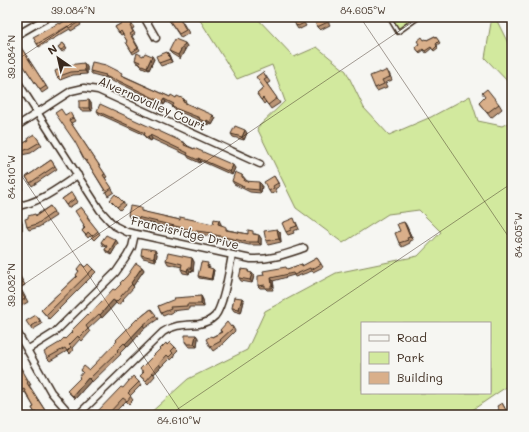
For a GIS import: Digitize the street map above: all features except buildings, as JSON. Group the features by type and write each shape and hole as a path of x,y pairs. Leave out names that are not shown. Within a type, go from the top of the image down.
{"street":[{"path":"17,35 48,17"},
{"path":"144,17 156,38"},
{"name":"Francisridge Drive","path":"17,81 100,210 109,220 120,228 135,234 251,259 270,259 304,248"},
{"name":"Alvernovalley Court","path":"17,126 71,91 91,88 260,164"},
{"path":"17,206 30,204 40,199 78,175"},
{"path":"26,350 54,333 116,272 132,247 135,234"},
{"path":"78,415 163,332 175,326 207,322 215,316 221,306 232,255"},
{"path":"17,332 51,392 71,415"}],"lane":[{"path":"390,17 398,32 418,17"}],"green space":[{"path":"198,17 256,17 294,57 317,47 346,71 364,108 389,135 431,117 470,96 478,121 502,126 512,121 512,383 465,415 148,415 188,379 247,350 265,311 336,273 418,256 441,232 419,210 388,214 343,243 296,208 257,128 285,101 272,65 237,79"},
{"path":"389,17 419,17 398,32"},
{"path":"492,17 495,17 512,51 512,86 485,58"}]}
